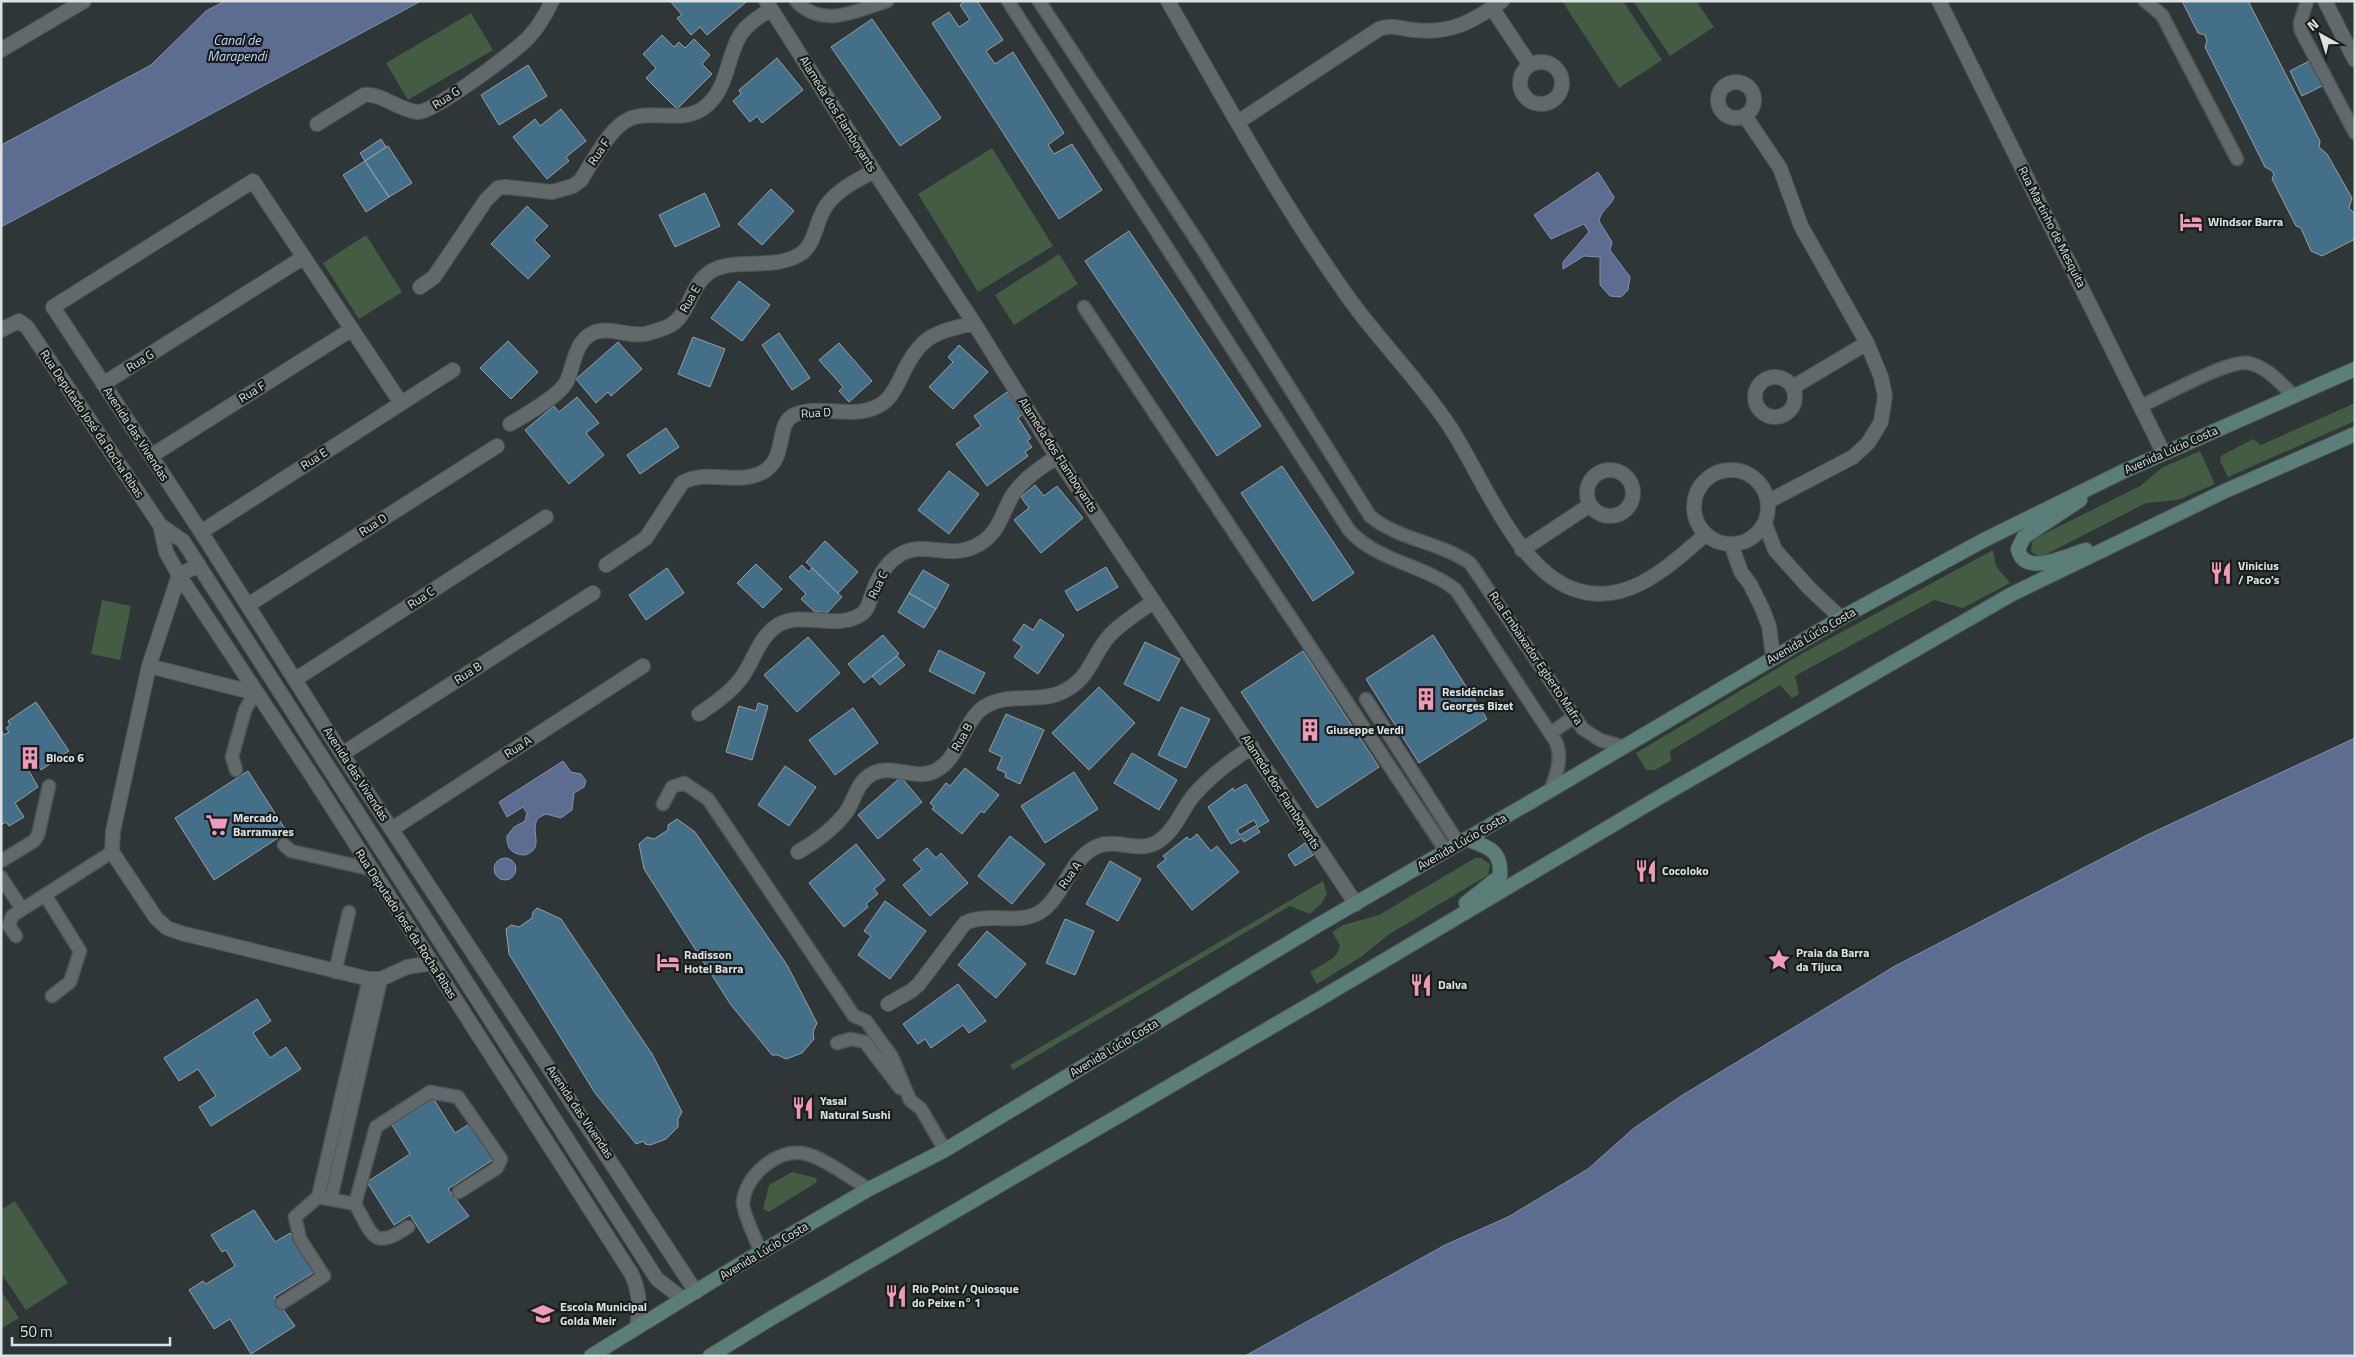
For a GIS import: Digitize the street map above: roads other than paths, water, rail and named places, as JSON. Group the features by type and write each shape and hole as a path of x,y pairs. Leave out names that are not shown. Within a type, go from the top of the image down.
{"main road":[{"name":"Avenida Lúcio Costa","path":"591,1356 761,1252 870,1189 945,1150 1462,841 1841,618 1984,540 2163,452 2355,368"},
{"path":"710,1356 1658,798 2004,598 2124,538 2355,434"},
{"path":"2124,471 2024,537 2018,550 2024,562 2039,564 2124,538"},
{"path":"1428,934 1500,876 1501,866 1498,856 1488,848 1462,841"}],"street":[{"path":"1,50 84,1"},
{"name":"Rua G","path":"317,124 364,95 372,94 408,110 420,113 437,105 513,52 530,36 552,1"},
{"path":"1168,1 1238,122 1346,295 1375,334 1416,381 1450,427 1522,550 1547,576 1576,590 1602,594 1624,591 1646,582 1666,569 1706,534"},
{"name":"Rua Martinho de Mesquita","path":"1939,1 2142,406 2163,452"},
{"path":"2325,1 2355,60"},
{"path":"1238,122 1379,30 1393,26 1414,30 1445,30 1465,24 1497,4 1530,65"},
{"name":"Alameda dos Flamboyants","path":"769,5 1058,457 1356,904"},
{"name":"Rua F","path":"420,287 434,277 486,200 498,188 506,187 552,192 573,186 581,180 613,132 624,122 644,116 690,114 704,108 717,94 721,86 737,40 752,21 769,5"},
{"path":"1745,116 1780,168 1801,226 1867,343 1881,377 1885,396 1881,422 1868,443 1853,457 1768,501"},
{"name":"Rua E","path":"510,424 556,394 566,383 578,350 584,340 592,333 600,330 646,334 670,326 679,319 702,278 712,271 723,267 776,263 802,253 809,245 825,208 836,194 874,171"},
{"name":"Avenida das Vivendas","path":"304,257 254,181 53,307 201,532 342,754 663,1238 696,1292"},
{"path":"304,257 402,403"},
{"name":"Rua G","path":"103,384 304,257"},
{"name":"Rua Deputado José da Rocha Ribas","path":"1,330 18,321 24,323 160,525 183,541 657,1279 683,1299"},
{"name":"Rua D","path":"606,565 646,538 682,483 691,477 754,476 763,472 777,459 785,423 795,414 819,411 853,412 877,407 886,401 895,389 912,354 936,332 974,323"},
{"name":"Rua F","path":"151,456 352,329"},
{"path":"1793,387 1867,343"},
{"name":"Rua E","path":"201,532 453,370"},
{"name":"Rua D","path":"248,605 497,446"},
{"name":"Rua C","path":"699,714 734,687 743,675 760,642 776,626 784,622 801,620 828,622 852,619 868,607 880,576 900,554 914,548 951,553 970,548 985,540 998,526 1013,495 1034,472 1058,457"},
{"path":"1733,469 1746,472 1761,484 1768,501 1768,513 1765,524 1751,538 1731,544 1717,541 1706,534 1696,518 1695,498 1699,486 1714,474 1733,469"},
{"path":"1522,550 1590,505"},
{"name":"Rua C","path":"296,679 546,517"},
{"path":"1765,524 1776,550 1810,589 1841,618"},
{"name":"Rua Deputado José da Rocha Ribas","path":"160,525 166,552 179,575 312,776 370,869 631,1272 638,1288 640,1300 638,1327"},
{"path":"1731,544 1741,572 1750,584 1766,617 1773,657"},
{"path":"199,565 179,575 149,666 113,830 112,852 156,918 167,928 335,972 375,979 408,967 432,963"},
{"name":"Rua B","path":"342,754 593,593"},
{"name":"Rua B","path":"798,852 820,839 834,826 847,810 861,783 870,774 881,770 921,774 933,772 949,759 959,745 971,720 980,710 993,703 1012,698 1047,696 1071,687 1088,671 1110,635 1153,602"},
{"path":"149,666 255,692"},
{"name":"Rua A","path":"392,829 643,666"},
{"name":"Rua A","path":"888,1004 911,991 919,984 965,923 974,919 990,917 1030,917 1044,910 1084,855 1094,848 1111,843 1140,847 1152,846 1178,823 1192,798 1201,787 1226,764 1252,747"},
{"path":"408,928 425,917"}],"lane":[{"path":"796,1 810,13 832,16 887,1"},
{"path":"1008,1 1349,530 1365,544 1437,577 1456,590 1551,733 1560,751 1560,760 1551,790"},
{"name":"Rua Embaixador Egberto Mafra","path":"1039,1 1203,250 1370,516 1387,529 1460,556 1470,564 1479,574 1574,717 1591,736 1624,747"},
{"path":"2145,1 2162,15 2237,159"},
{"path":"2307,1 2300,23 2301,31 2355,133"},
{"path":"1084,307 1446,851"},
{"path":"2142,406 2222,368 2247,363 2265,369 2294,396"},
{"path":"236,770 232,757 245,710 255,692"},
{"path":"1366,699 1462,841"},
{"path":"1551,733 1574,717"},
{"path":"663,804 672,787 684,783 708,799 854,1016 866,1021 892,1057 910,1100"},
{"path":"1,861 34,841 38,835 49,786"},
{"path":"284,845 291,851 370,869"},
{"path":"16,936 9,926 12,916 112,852"},
{"path":"1,878 22,909"},
{"path":"45,895 80,951 70,982 52,996"},
{"path":"335,972 349,912"},
{"path":"282,1303 324,1276 300,1239 295,1217 325,1197 375,979"},
{"path":"838,1043 850,1039 865,1042 910,1100 921,1109 945,1150"},
{"path":"408,1227 390,1239 380,1240 374,1237 355,1204 376,1127 430,1092 458,1097 501,1160 497,1168 459,1192"},
{"path":"761,1252 743,1203 750,1182 760,1169 776,1159 789,1153 803,1154 816,1158 870,1189"},
{"path":"325,1197 355,1204"}],"water":[{"name":"Canal de Marapendi","path":"225,1 421,1 1,227 1,145 151,65 206,11"},
{"path":"1598,172 1614,197 1602,213 1599,221 1612,242 1610,250 1630,277 1628,290 1621,297 1610,296 1600,285 1600,257 1584,256 1563,269 1563,262 1589,232 1584,224 1551,239 1534,215"},
{"path":"2355,738 2355,1356 1245,1356 1445,1245 1508,1217 1588,1169 1634,1128 1681,1096 1895,966 2147,835"},
{"path":"563,761 571,772 581,774 586,781 584,787 574,793 572,810 561,818 546,814 538,818 535,829 535,848 525,855 517,854 509,848 507,836 514,827 525,821 527,813 523,807 507,817 499,802"},
{"path":"505,858 513,861 516,869 513,877 505,880 497,877 494,869 497,861"}],"place":[{"name":"Windsor Barra","path":"2191,222"},
{"name":"Vinicius / Paco's","path":"2221,573"},
{"name":"Residências Georges Bizet","path":"1426,699"},
{"name":"Giuseppe Verdi","path":"1310,730"},
{"name":"Bloco 6","path":"30,758"},
{"name":"Mercado Barramares","path":"217,825"},
{"name":"Cocoloko","path":"1646,871"},
{"name":"Praia da Barra da Tijuca","path":"1779,960"},
{"name":"Radisson Hotel Barra","path":"668,962"},
{"name":"Dalva","path":"1421,985"},
{"name":"Yasai Natural Sushi","path":"803,1108"},
{"name":"Rio Point / Quiosque do Peixe n° 1","path":"896,1296"},
{"name":"Escola Municipal Golda Meir","path":"543,1314"}]}
